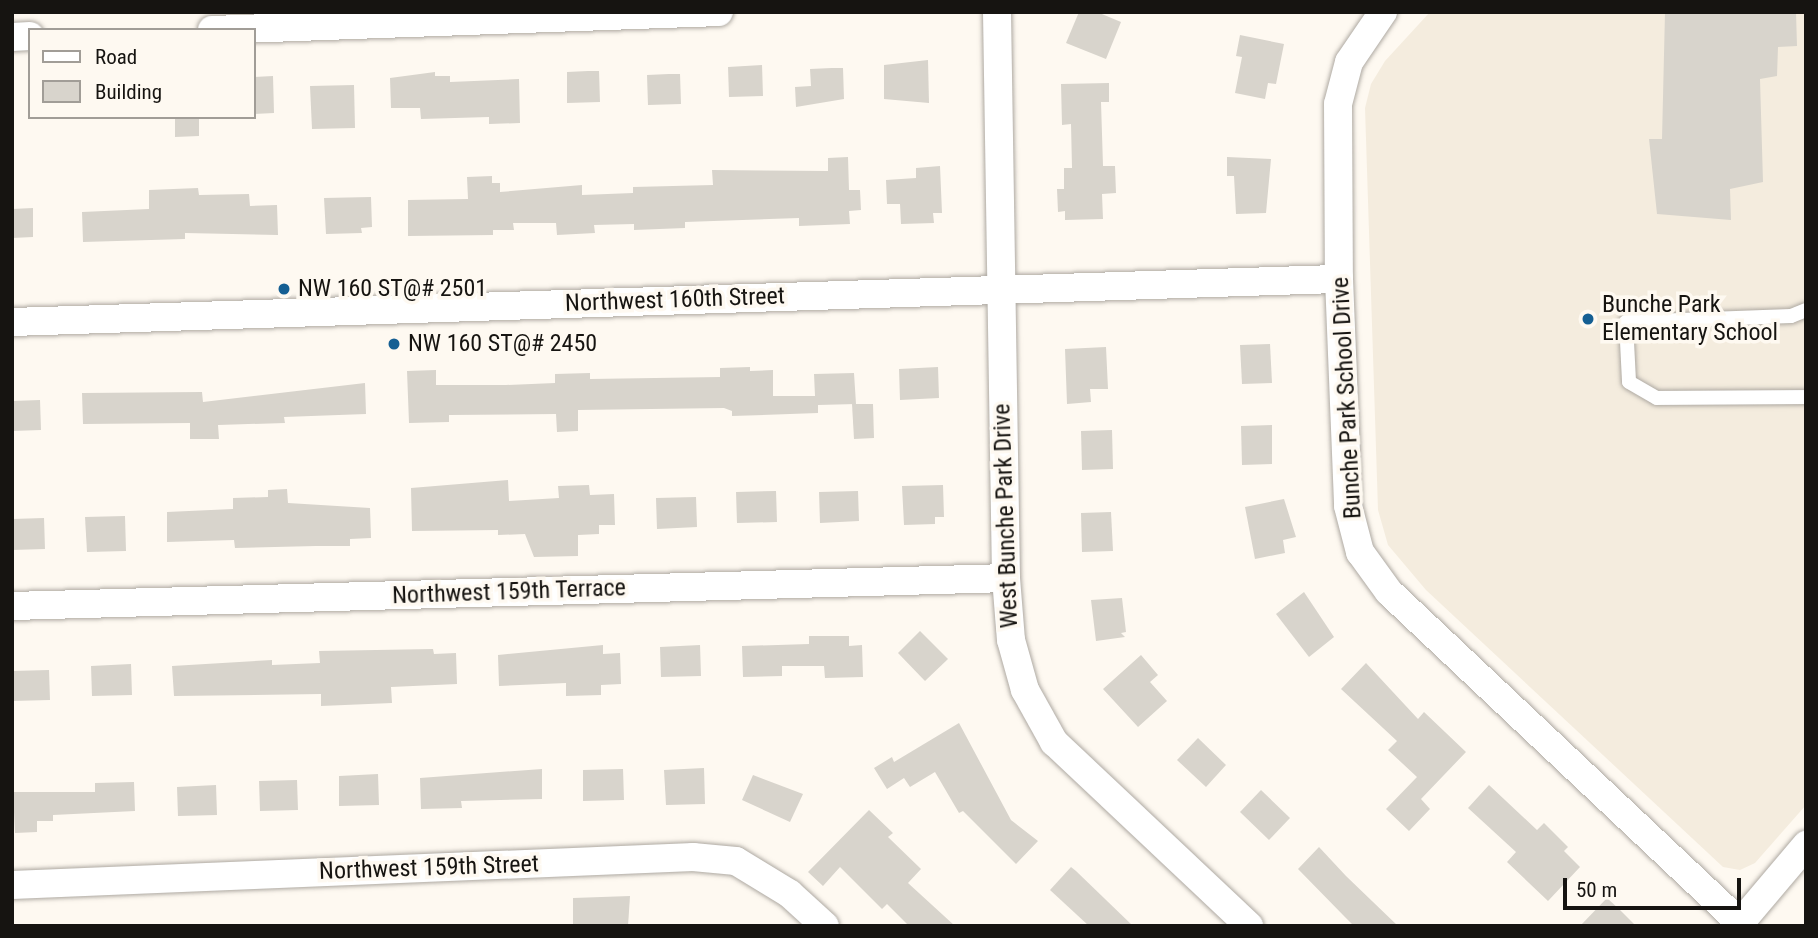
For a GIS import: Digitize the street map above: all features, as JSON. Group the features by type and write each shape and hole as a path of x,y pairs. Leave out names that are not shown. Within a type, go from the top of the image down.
{"street":[{"path":"256,28 719,12"},
{"name":"West Bunche Park Drive","path":"997,12 998,289 1006,578 1011,640 1025,690 1054,742 1250,926"},
{"name":"Bunche Park School Drive","path":"1383,12 1349,62 1338,104 1339,279 1348,506 1360,552 1389,592 1742,924"},
{"name":"Northwest 160th Street","path":"12,322 1339,279"},
{"name":"Northwest 159th Terrace","path":"12,606 1006,578"},
{"path":"1742,924 1806,845"},
{"name":"Northwest 159th Street","path":"12,885 693,857 736,861 790,894 825,926"}],"lane":[{"path":"1806,310 1791,316 1626,322 1629,382 1657,398 1806,397"}],"shaded area":[{"name":"Bunche Park Elementary School","path":"1430,12 1806,12 1806,805 1755,863 1740,870 1723,867 1426,590 1388,545 1378,510 1365,108 1371,84 1385,61"}],"building":[{"path":"1079,12 1097,12 1121,22 1106,59 1066,43"},
{"path":"1665,12 1796,12 1797,46 1778,47 1777,76 1760,79 1763,182 1730,189 1731,220 1657,214 1649,139 1662,139"},
{"path":"1240,35 1284,44 1276,84 1268,83 1265,99 1235,93 1242,57 1236,56"},
{"path":"928,60 929,103 884,99 884,65"},
{"path":"762,65 763,96 729,97 728,67"},
{"path":"843,68 844,99 796,107 795,87 811,86 810,69"},
{"path":"599,71 600,102 567,103 567,72"},
{"path":"435,72 435,76 450,76 450,82 519,79 520,123 489,124 489,117 421,119 420,108 391,108 390,78"},
{"path":"680,74 681,104 648,105 647,75"},
{"path":"273,76 274,113 256,114 256,77"},
{"path":"1109,83 1109,102 1101,102 1103,166 1115,166 1116,193 1102,194 1103,219 1065,220 1065,211 1058,212 1057,189 1064,189 1064,168 1072,168 1071,124 1062,125 1061,84"},
{"path":"354,85 355,128 312,129 310,86"},
{"path":"175,119 199,119 199,136 175,137"},
{"path":"848,157 849,190 860,190 861,210 849,211 850,224 799,226 799,218 685,222 685,228 634,230 634,224 594,225 595,233 557,235 556,223 513,223 514,230 493,230 493,235 408,236 408,200 468,199 467,177 492,176 492,183 500,183 500,192 582,185 582,195 633,193 633,187 713,185 712,170 828,171 828,158"},
{"path":"1227,157 1271,159 1266,213 1236,214 1234,176 1227,176"},
{"path":"940,166 942,213 933,213 934,223 901,224 900,204 887,204 886,180 916,178 916,168"},
{"path":"198,188 199,195 249,194 250,206 277,205 278,235 185,233 185,239 83,242 82,212 149,209 149,190"},
{"path":"371,197 372,227 361,228 362,233 326,234 324,198"},
{"path":"33,208 33,237 12,238 12,209"},
{"path":"1270,344 1272,383 1242,384 1240,345"},
{"path":"1106,347 1108,389 1090,389 1091,402 1067,404 1065,349"},
{"path":"750,367 750,371 773,370 773,396 815,396 814,374 854,373 856,404 818,405 818,413 732,416 732,411 724,408 578,410 578,431 557,432 556,414 449,415 449,422 409,423 407,371 436,370 436,385 506,385 555,383 555,374 590,373 590,379 720,377 720,368"},
{"path":"938,367 939,398 900,400 899,369"},
{"path":"365,383 366,414 284,417 285,423 218,425 219,439 190,439 190,423 83,424 82,393 202,392 203,402"},
{"path":"40,400 41,430 12,431 12,401"},
{"path":"852,404 873,404 874,438 854,439"},
{"path":"1272,425 1272,464 1242,465 1241,426"},
{"path":"1112,430 1113,469 1082,470 1081,431"},
{"path":"508,480 509,501 559,498 558,486 589,485 590,495 614,494 615,525 599,525 599,534 578,535 578,556 534,557 525,534 498,535 498,530 412,531 411,488"},
{"path":"943,485 944,517 935,517 935,524 904,525 902,486"},
{"path":"287,489 288,503 370,508 371,538 350,539 350,546 235,548 234,540 167,542 167,512 233,509 233,498 268,497 268,490"},
{"path":"776,491 777,522 737,523 736,492"},
{"path":"858,491 859,521 820,523 819,492"},
{"path":"696,497 697,527 657,529 656,498"},
{"path":"1284,499 1296,537 1283,540 1285,553 1255,559 1245,507"},
{"path":"1111,512 1113,551 1082,552 1081,513"},
{"path":"125,516 126,551 87,552 85,517"},
{"path":"44,518 45,549 12,550 12,519"},
{"path":"1304,592 1334,637 1309,657 1276,614"},
{"path":"1122,598 1126,632 1121,633 1125,637 1096,641 1091,600"},
{"path":"920,631 948,659 925,681 898,653"},
{"path":"809,636 849,636 849,646 862,645 863,677 825,678 824,666 782,666 782,676 743,677 742,646 809,644"},
{"path":"603,645 603,654 620,653 621,684 601,685 601,695 566,696 566,683 499,686 498,655"},
{"path":"700,645 701,676 661,677 660,647"},
{"path":"433,649 434,654 456,653 457,684 391,687 392,703 321,706 321,694 174,696 172,666 272,660 272,665 320,663 319,651"},
{"path":"1141,655 1158,675 1150,682 1167,701 1138,727 1103,689"},
{"path":"1366,663 1418,719 1424,712 1466,752 1421,799 1430,809 1409,831 1386,809 1417,777 1388,750 1397,741 1341,689"},
{"path":"131,664 132,695 92,696 91,666"},
{"path":"49,670 50,700 12,701 12,671"},
{"path":"959,723 1011,820 1038,841 1016,864 963,811 959,813 935,772 910,787 904,778 887,789 874,768 892,757 894,762"},
{"path":"1198,738 1226,765 1206,787 1177,760"},
{"path":"704,768 705,804 666,805 664,770"},
{"path":"542,769 542,799 461,801 462,808 421,809 420,778"},
{"path":"623,769 624,800 583,801 583,770"},
{"path":"378,774 379,805 339,806 339,776"},
{"path":"753,775 803,794 790,822 742,800"},
{"path":"297,780 298,810 260,811 259,781"},
{"path":"134,782 135,811 53,815 53,821 37,821 37,832 15,833 13,792 95,792 95,783"},
{"path":"216,785 217,815 178,816 177,787"},
{"path":"1489,785 1537,830 1544,823 1568,847 1564,851 1580,867 1548,901 1507,862 1516,852 1468,808"},
{"path":"1261,790 1290,818 1269,840 1240,812"},
{"path":"869,810 893,833 888,837 921,869 908,883 955,926 909,926 887,904 882,909 840,867 823,886 808,872"},
{"path":"1319,847 1398,926 1354,926 1298,869"},
{"path":"1071,867 1133,926 1089,926 1050,890"},
{"path":"630,896 628,926 573,926 573,898"},
{"path":"1607,898 1620,910 1636,926 1580,926"}],"place":[{"name":"NW 160 ST@# 2501","path":"284,289"},
{"name":"Bunche Park Elementary School","path":"1588,319"},
{"name":"NW 160 ST@# 2450","path":"394,344"}]}
